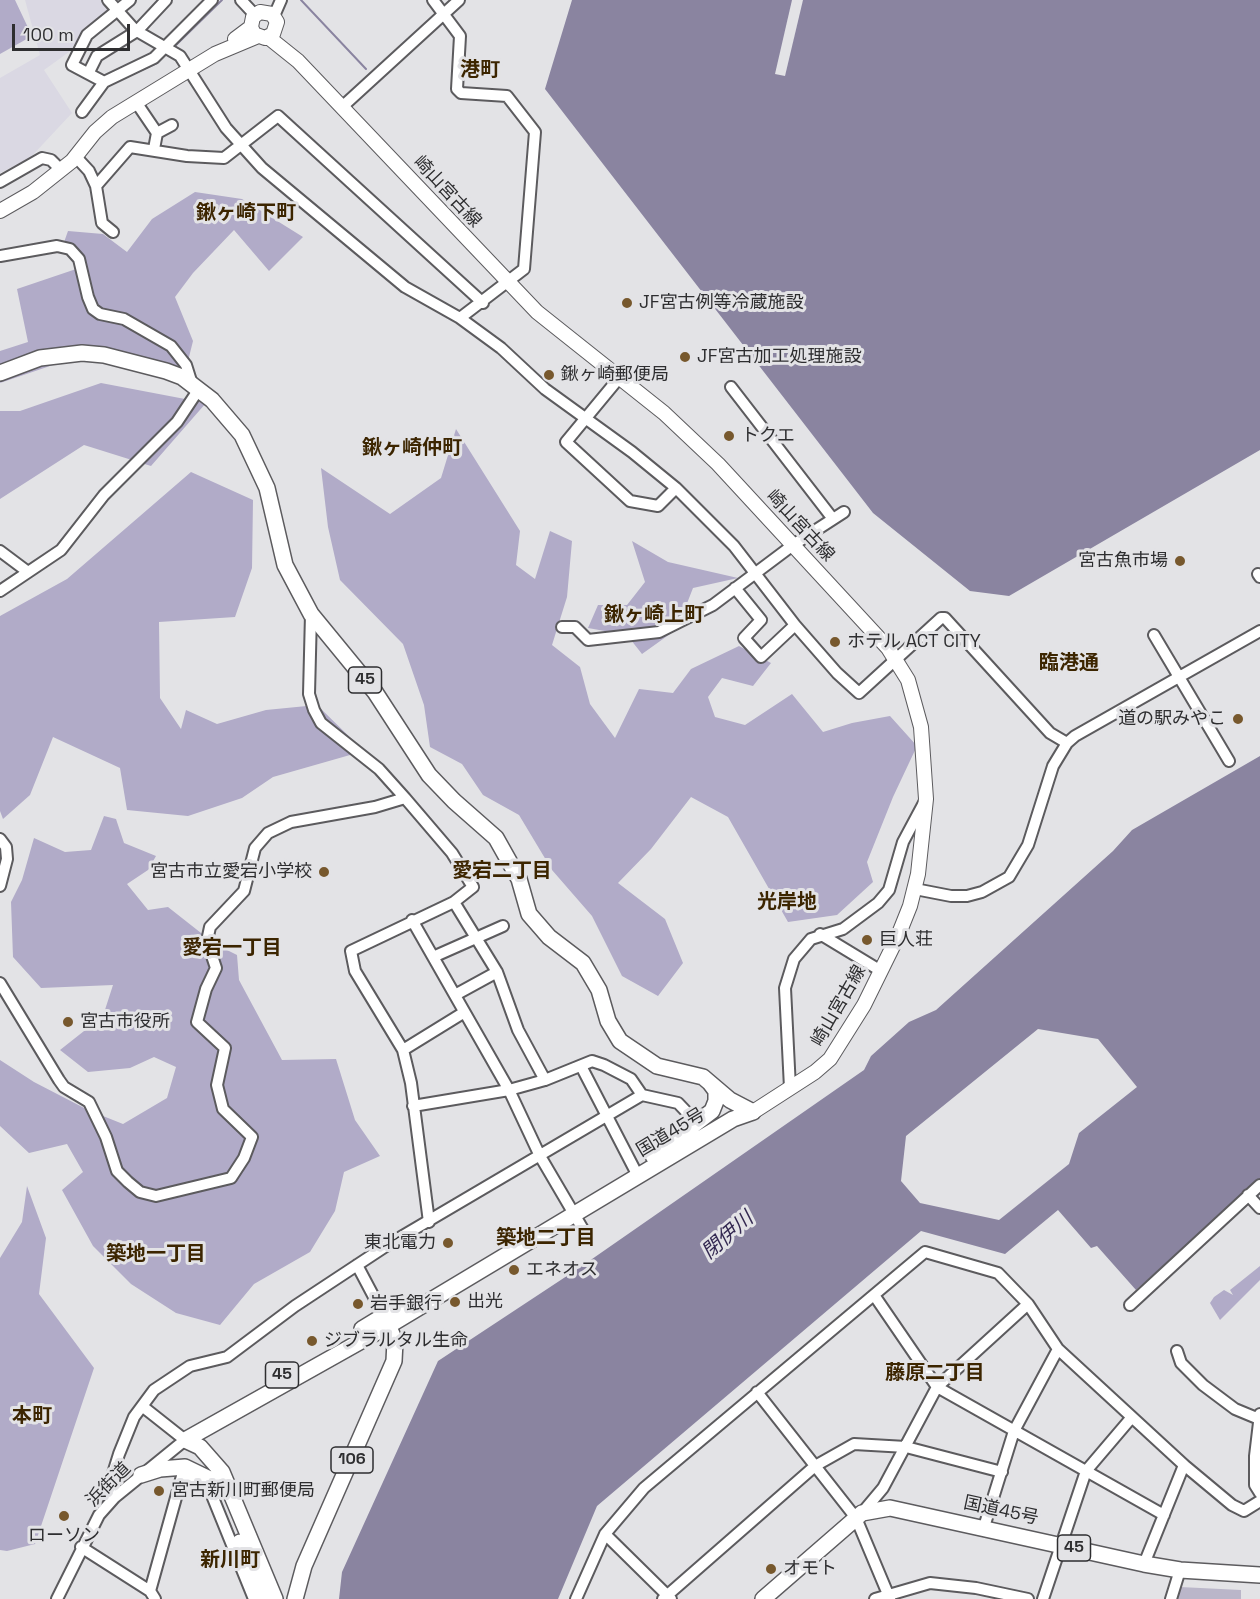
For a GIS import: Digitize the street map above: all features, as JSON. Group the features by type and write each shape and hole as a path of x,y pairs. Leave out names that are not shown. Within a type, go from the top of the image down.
{"highway":[{"name":"45","path":"0,373 40,358 82,353 127,359 166,370 196,387 212,400 242,435 267,488 285,565 311,614"},
{"name":"国道45号","path":"311,614 375,692 429,775 454,801 496,838 519,879 529,914 549,938 584,963 599,990 608,1021 620,1041 657,1066 709,1081 724,1112"},
{"name":"45","path":"724,1112 730,1100 753,1112"},
{"name":"国道45号","path":"636,1172 712,1111 724,1112"},
{"name":"45","path":"671,1144 724,1112 753,1112"},
{"name":"国道45号","path":"185,1440 219,1422 636,1172 724,1112"},
{"name":"国道45号","path":"185,1440 209,1418 386,1321"},
{"name":"106","path":"296,1599 304,1566 393,1361 395,1341 386,1321"},
{"path":"211,1460 208,1443 219,1422"},
{"path":"185,1440 200,1447 222,1472 275,1599"},
{"path":"185,1440 216,1482 263,1599"},
{"path":"141,1475 160,1469 185,1467 216,1482"},
{"name":"国道45号","path":"859,1516 890,1508 1144,1564 1180,1570 1260,1575"},
{"path":"763,1599 859,1516"}],"main road":[{"path":"0,211 33,192 61,170 76,157 103,123 264,24"},
{"name":"崎山宮古線","path":"264,24 509,283 563,334 664,413 694,442 793,545 896,660 908,680 921,727 926,799 915,889 898,936 881,971 853,1026 830,1059 753,1112"}],"street":[{"path":"108,0 117,13 137,31 180,56 238,144 266,172 376,264 419,296 460,318 501,348 545,389 632,452 676,488 718,530 795,625 837,673 859,693 941,618 945,618 1050,733 1067,743"},
{"path":"104,82 72,65 84,39 117,13 129,0"},
{"path":"88,72 97,56 137,31 166,0"},
{"path":"82,112 104,82 154,58 212,0"},
{"path":"241,0 264,24"},
{"path":"264,24 274,0"},
{"path":"264,24 280,0"},
{"path":"433,0 460,36 457,90 461,93 507,96 535,132 524,269 483,303 460,318"},
{"path":"342,107 459,0"},
{"path":"136,102 157,133"},
{"path":"96,186 127,148 134,146 187,156 224,158 238,144 278,116 483,303"},
{"path":"153,149 157,133 172,125"},
{"path":"76,157 84,164 96,186 102,223 113,232"},
{"path":"0,182 15,176 42,158 51,160 61,170"},
{"path":"0,256 57,246 70,249 79,259 93,309 100,314 124,319 171,346 186,365 196,387 177,422 104,495 61,550 0,591"},
{"path":"619,378 566,442 630,501 658,506 676,488"},
{"path":"731,387 833,519"},
{"path":"562,627 575,627 588,640 659,632 693,618 793,545 844,512"},
{"path":"0,550 28,572"},
{"path":"735,588 761,620 744,638 760,657 795,625"},
{"path":"311,614 309,694 321,723 379,768 452,853 472,887 454,902 351,951 355,972 403,1050 411,1083 429,1222"},
{"path":"915,889 951,896 967,896 982,892 1009,877 1028,845 1053,766 1067,743 1075,736 1180,679 1260,631"},
{"path":"1154,635 1229,761"},
{"path":"0,983 64,1087 89,1102 106,1137 117,1171 128,1182 140,1192 156,1196 231,1178 252,1137 223,1109 217,1085 225,1048 197,1022 206,989 216,968 207,941 210,927 244,891 255,848 267,833 291,822 375,807 405,798"},
{"path":"790,1088 786,978 794,959 805,945 820,934 843,929 869,912 889,890 903,842 926,799"},
{"path":"0,839 6,847 7,859 0,886"},
{"path":"454,902 497,972 518,1030 545,1080"},
{"path":"412,921 509,1090 540,1156 584,1232"},
{"path":"433,957 503,926"},
{"path":"820,934 881,971"},
{"path":"455,995 497,972"},
{"path":"403,1050 463,1013"},
{"path":"413,1106 509,1090 545,1080 592,1061 631,1079 642,1095 678,1103 698,1124"},
{"path":"581,1066 609,1116 636,1172"},
{"path":"115,1497 110,1491 110,1482 134,1417 154,1390 190,1366 227,1357 295,1306 357,1265 642,1095"},
{"path":"1130,1305 1260,1185"},
{"path":"1248,1195 1260,1208"},
{"path":"576,1599 605,1534 644,1488 925,1252 998,1273 1028,1304 1058,1349 1184,1465 1233,1505 1244,1511 1260,1501"},
{"path":"357,1265 386,1321"},
{"path":"874,1295 937,1388 1164,1515"},
{"path":"859,1516 875,1501 937,1388 1028,1304"},
{"path":"984,1527 1014,1431 1058,1349"},
{"path":"1177,1351 1181,1363 1203,1385 1235,1409 1259,1416 1255,1485 1260,1492"},
{"path":"757,1392 815,1466 859,1516 889,1596"},
{"path":"142,1406 185,1440"},
{"path":"1043,1599 1059,1544 1086,1471 1132,1417"},
{"name":"浜街道","path":"57,1599 99,1515 115,1497 185,1440"},
{"path":"605,1534 667,1598 815,1466 854,1444 906,1447 1002,1472"},
{"path":"1144,1564 1184,1465"},
{"path":"81,1547 153,1595 182,1476 209,1488 254,1599"},
{"path":"1171,1599 1180,1570"},
{"path":"876,1599 930,1583 976,1588 1028,1599"}],"shaded area":[{"path":"0,0 15,0 32,36 0,54"},
{"path":"25,0 104,0 111,11 85,29 69,52 44,70 72,113 30,158 0,173 0,78 40,55"},
{"path":"195,192 242,199 303,237 269,271 234,230 193,273 175,297 193,341 182,385 97,350 0,383 0,351 28,342 17,289 85,266 62,248 68,231 103,234 127,252 152,219"},
{"path":"101,383 206,403 151,466 84,445 0,499 0,411 20,411"},
{"path":"456,429 520,531 516,565 535,579 550,531 572,541 567,597 552,645 580,667 590,704 615,738 639,689 673,693 691,669 739,646 771,663 753,686 722,678 708,697 715,717 745,725 792,694 823,732 852,723 890,716 917,746 893,797 867,862 873,882 837,915 788,922 728,817 691,797 651,849 618,883 665,919 683,963 658,996 622,976 592,916 552,870 519,815 483,795 462,764 430,747 424,705 403,644 340,580 328,527 321,468 390,514 441,478"},
{"path":"191,472 253,500 252,568 235,617 159,622 160,698 181,729 186,710 217,724 266,710 317,705 364,751 273,777 242,798 188,816 127,810 120,768 53,737 30,795 3,819 0,811 0,616 67,579"},
{"path":"632,541 668,562 738,578 693,588 677,629 642,654 627,635 588,628 598,605 627,605 645,582"},
{"path":"104,816 116,819 124,843 156,856 148,870 127,884 148,910 168,907 215,944 237,955 239,980 282,1060 336,1059 355,1120 380,1156 344,1172 335,1211 310,1252 254,1284 220,1325 176,1313 131,1284 93,1246 62,1190 83,1172 67,1144 29,1153 0,1126 0,1060 34,1082 88,1110 123,1124 167,1098 176,1067 154,1057 130,1068 88,1072 60,1050 103,1016 113,985 41,988 13,957 11,902 22,880 34,838 65,852 91,850"},
{"path":"27,1186 46,1238 39,1294 94,1368 35,1544 7,1551 0,1550 0,1258 22,1222"},
{"path":"1260,1266 1260,1280 1220,1320 1210,1303 1214,1297 1224,1290 1233,1295 1230,1290"},
{"path":"1180,1587 1241,1590 1241,1599 1177,1599"}],"water":[{"path":"572,0 1260,0 1260,450 1009,596 970,591 873,513 545,89"},
{"name":"閉伊川","path":"1260,756 1260,1179 1136,1290 1097,1246 1091,1248 1058,1210 1005,1254 921,1231 597,1506 558,1599 339,1599 342,1572 438,1361 582,1266 864,1070 871,1056 909,1022 936,1010 1113,851 1132,830","holes":["1038,1029 1098,1039 1137,1087 1079,1133 1069,1164 999,1220 920,1203 901,1181 906,1136"]}],"pier":[{"path":"792,0 803,0 785,76 775,74"}],"waterway":[{"path":"176,45 222,0"},
{"path":"301,0 366,69"},
{"path":"126,77 157,63 166,54"}],"place":[{"name":"JF宮古例等冷蔵施設","path":"627,303"},
{"name":"JF宮古加工処理施設","path":"685,357"},
{"name":"鍬ヶ崎郵便局","path":"549,375"},
{"name":"トクエ","path":"729,436"},
{"name":"宮古魚市場","path":"1180,561"},
{"name":"ホテル ACT CITY","path":"835,642"},
{"name":"道の駅みやこ","path":"1238,719"},
{"name":"宮古市立愛宕小学校","path":"324,872"},
{"name":"巨人荘","path":"867,940"},
{"name":"宮古市役所","path":"68,1022"},
{"name":"東北電力","path":"448,1243"},
{"name":"エネオス","path":"514,1270"},
{"name":"出光","path":"455,1302"},
{"name":"岩手銀行","path":"358,1304"},
{"name":"ジブラルタル生命","path":"312,1341"},
{"name":"宮古新川町郵便局","path":"159,1491"},
{"name":"ローソン","path":"64,1516"},
{"name":"オモト","path":"771,1569"}],"district":[{"name":"港町","path":"480,71"},
{"name":"鍬ヶ崎下町","path":"246,214"},
{"name":"鍬ヶ崎仲町","path":"412,449"},
{"name":"鍬ヶ崎上町","path":"654,616"},
{"name":"臨港通","path":"1069,664"},
{"name":"愛宕二丁目","path":"502,872"},
{"name":"光岸地","path":"787,903"},
{"name":"愛宕一丁目","path":"232,949"},
{"name":"築地二丁目","path":"546,1239"},
{"name":"築地一丁目","path":"156,1255"},
{"name":"藤原二丁目","path":"935,1374"},
{"name":"本町","path":"32,1417"},
{"name":"新川町","path":"230,1561"}]}
